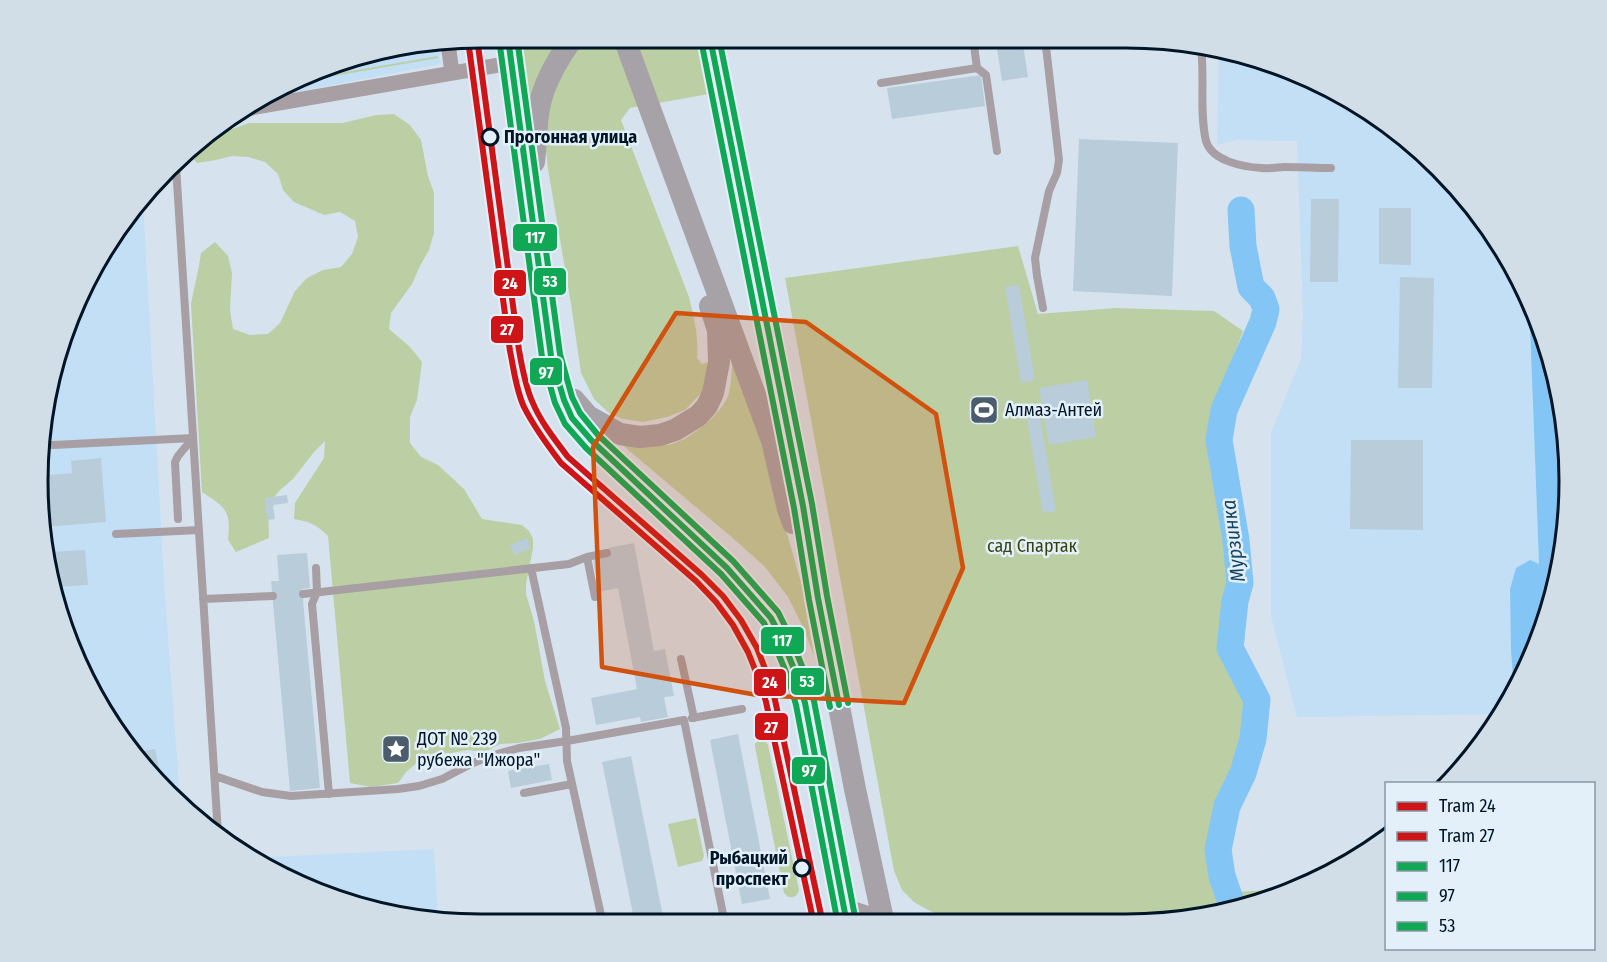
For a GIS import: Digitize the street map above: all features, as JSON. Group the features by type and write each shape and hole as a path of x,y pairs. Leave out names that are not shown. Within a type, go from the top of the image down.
{"main road":[{"path":"509,48 551,356 564,400 572,418 592,441 727,568 771,618 796,674 805,703 846,914"},
{"path":"531,202 538,113 551,73 566,48"},
{"path":"628,48 772,441 788,509 818,598"},
{"path":"712,48 801,495 818,598 887,914"},
{"path":"551,356 575,402 588,416 620,434 640,437 660,435 675,430 698,416 707,406 716,381 718,330 695,260 691,221"}],"street":[{"path":"449,49 452,73"},
{"path":"265,106 511,63"}],"lane":[{"path":"974,48 977,68 986,75 997,151"},
{"path":"1043,308 1035,258 1049,191 1057,173 1059,160 1046,48"},
{"path":"1202,55 1204,126 1207,143 1213,152 1235,163 1263,168 1331,168"},
{"path":"881,83 977,68"},
{"path":"177,173 218,825"},
{"path":"53,445 193,438"},
{"path":"178,519 174,462 193,438"},
{"path":"116,534 199,530"},
{"path":"303,594 569,564 607,553"},
{"path":"587,557 595,597"},
{"path":"316,568 318,592 312,604 329,794"},
{"path":"531,568 566,728 567,761 601,914"},
{"path":"203,599 273,596"},
{"path":"681,658 694,718"},
{"path":"215,776 262,792 291,796 398,789 442,779 473,763 519,748 742,710"},
{"path":"684,720 723,914"},
{"path":"524,793 572,784"}],"highlighted area":[{"path":"676,313 806,322 936,414 963,568 904,703 757,695 602,667 593,447"}],"shaded area":[{"path":"439,50 441,64 288,94 342,71 397,56"},
{"path":"1219,58 1265,71 1318,93 1390,137 1432,175 1470,217 1514,289 1530,326 1539,564 1516,568 1510,589 1513,675 1491,714 1297,717 1271,616 1271,433 1301,359 1303,316 1297,141 1236,140 1217,145"},
{"path":"143,210 165,597 179,791 137,745 106,698 93,673 81,647 63,593 56,565 49,509 48,481 52,424 56,397 71,342 81,315 106,264"},
{"path":"434,849 437,911 397,906 342,891 315,881 266,857"}],"green space":[{"path":"522,48 557,48 530,98"},
{"path":"577,48 700,48 709,94 630,108 621,120 689,297 697,335 697,358 702,364 708,362 704,390 685,410 667,417 643,422 610,414 594,399 581,373 545,141 547,115 556,83"},
{"path":"438,56 438,58 324,78"},
{"path":"394,114 410,125 421,140 434,193 434,233 429,250 412,284 391,313 389,329 410,347 422,362 417,400 410,417 410,443 421,457 438,465 464,489 482,519 522,525 529,531 533,539 533,548 526,594 534,621 545,681 560,729 540,739 500,744 485,752 468,750 434,754 419,761 406,772 398,783 371,787 350,783 328,536 312,524 294,519 295,503 324,458 325,441 268,505 269,538 236,552 228,540 229,522 225,511 222,506 202,492 191,304 201,253 215,242 228,256 232,273 230,310 233,329 250,335 268,334 280,323 295,291 307,278 323,270 341,267 352,254 358,237 355,221 340,212 324,215 294,202 283,190 278,174 265,162 248,157 232,156 197,163 193,158 227,130 249,123 343,123 376,115"},
{"name":"сад Спартак","path":"1018,246 1038,314 1116,308 1214,311 1243,331 1212,415 1210,433 1213,469 1223,508 1234,581 1227,604 1223,633 1226,653 1249,698 1252,717 1226,791 1213,837 1212,865 1221,893 1268,890 1210,906 1126,914 937,914 914,902 902,890 894,871 785,278"},
{"path":"732,353 761,443 802,586 814,656 788,597 765,567 620,443 653,446 672,444 688,437 704,425 719,411 728,396"},
{"path":"760,739 764,739 768,745 799,890 793,897 788,897 784,893 755,747"},
{"path":"696,818 704,856 702,861 678,867 668,824"}],"water":[{"path":"1530,326 1551,397 1558,453 1558,509 1551,565 1544,593 1526,647 1513,675 1510,589 1516,568 1530,560 1539,564"}],"building":[{"path":"997,48 1024,48 1028,77 1002,81"},
{"path":"981,75 985,106 892,119 887,88"},
{"path":"1079,139 1178,143 1172,296 1073,291"},
{"path":"1311,199 1339,199 1338,282 1310,282"},
{"path":"1379,208 1411,208 1411,265 1379,264"},
{"path":"1400,277 1434,278 1432,388 1398,388"},
{"path":"1019,285 1035,380 1021,383 1005,287"},
{"path":"1087,380 1096,437 1049,445 1039,388"},
{"path":"1040,417 1056,511 1043,513 1027,419"},
{"path":"1351,440 1423,440 1423,530 1350,529"},
{"path":"101,458 106,522 51,527 48,475 72,473 71,461"},
{"path":"287,495 288,503 273,505 275,519 267,520 265,498"},
{"path":"527,538 531,548 514,555 510,545"},
{"path":"634,543 654,651 665,649 674,696 664,697 668,717 641,722 640,717 596,725 591,698 637,689 618,588 599,592 593,560 610,556 608,548"},
{"path":"85,550 88,585 61,587 54,552"},
{"path":"307,553 310,588 302,589 320,788 290,791 271,581 279,581 277,555"},
{"path":"738,734 770,899 742,904 710,740"},
{"path":"155,749 160,771 155,766 142,751"},
{"path":"631,756 663,914 633,914 602,762"},
{"path":"549,764 552,780 511,788 508,771"}],"waterway":[{"name":"Мурзинка","path":"1231,901 1222,876 1218,850 1227,806 1243,773 1253,739 1257,700 1230,648 1235,601 1240,583 1236,540 1219,440 1224,410 1263,322 1266,309 1262,298 1251,287 1243,246 1241,210"}],"tram line":[{"name":"27","path":"469,48 510,351 521,400 537,429 561,463 696,581 733,625 748,652 766,702 812,914"},
{"name":"24","path":"478,48 519,350 524,376 535,408 568,457 723,596 741,620 757,648 775,700 821,914"}],"transit line":[{"name":"97","path":"500,48 542,357 555,403 565,424 586,448 721,574 764,623 788,677 796,705 836,914"},
{"name":"117","path":"509,48 551,356 564,400 572,418 592,441 727,568 771,618 796,674 805,703 845,914"},
{"name":"53","path":"518,48 560,354 572,397 580,413 598,435 733,561 778,612 804,671 814,701 854,914"},
{"name":"97","path":"703,48 794,508 830,707"},
{"name":"117","path":"712,48 803,506 839,705"},
{"name":"53","path":"721,48 812,504 848,703"}],"place":[{"name":"Прогонная улица","path":"490,137"},
{"name":"Алмаз-Антей","path":"984,410"},
{"name":"ДОТ № 239 рубежа \"Ижора\"","path":"396,749"},
{"name":"Рыбацкий проспект","path":"802,868"}]}
